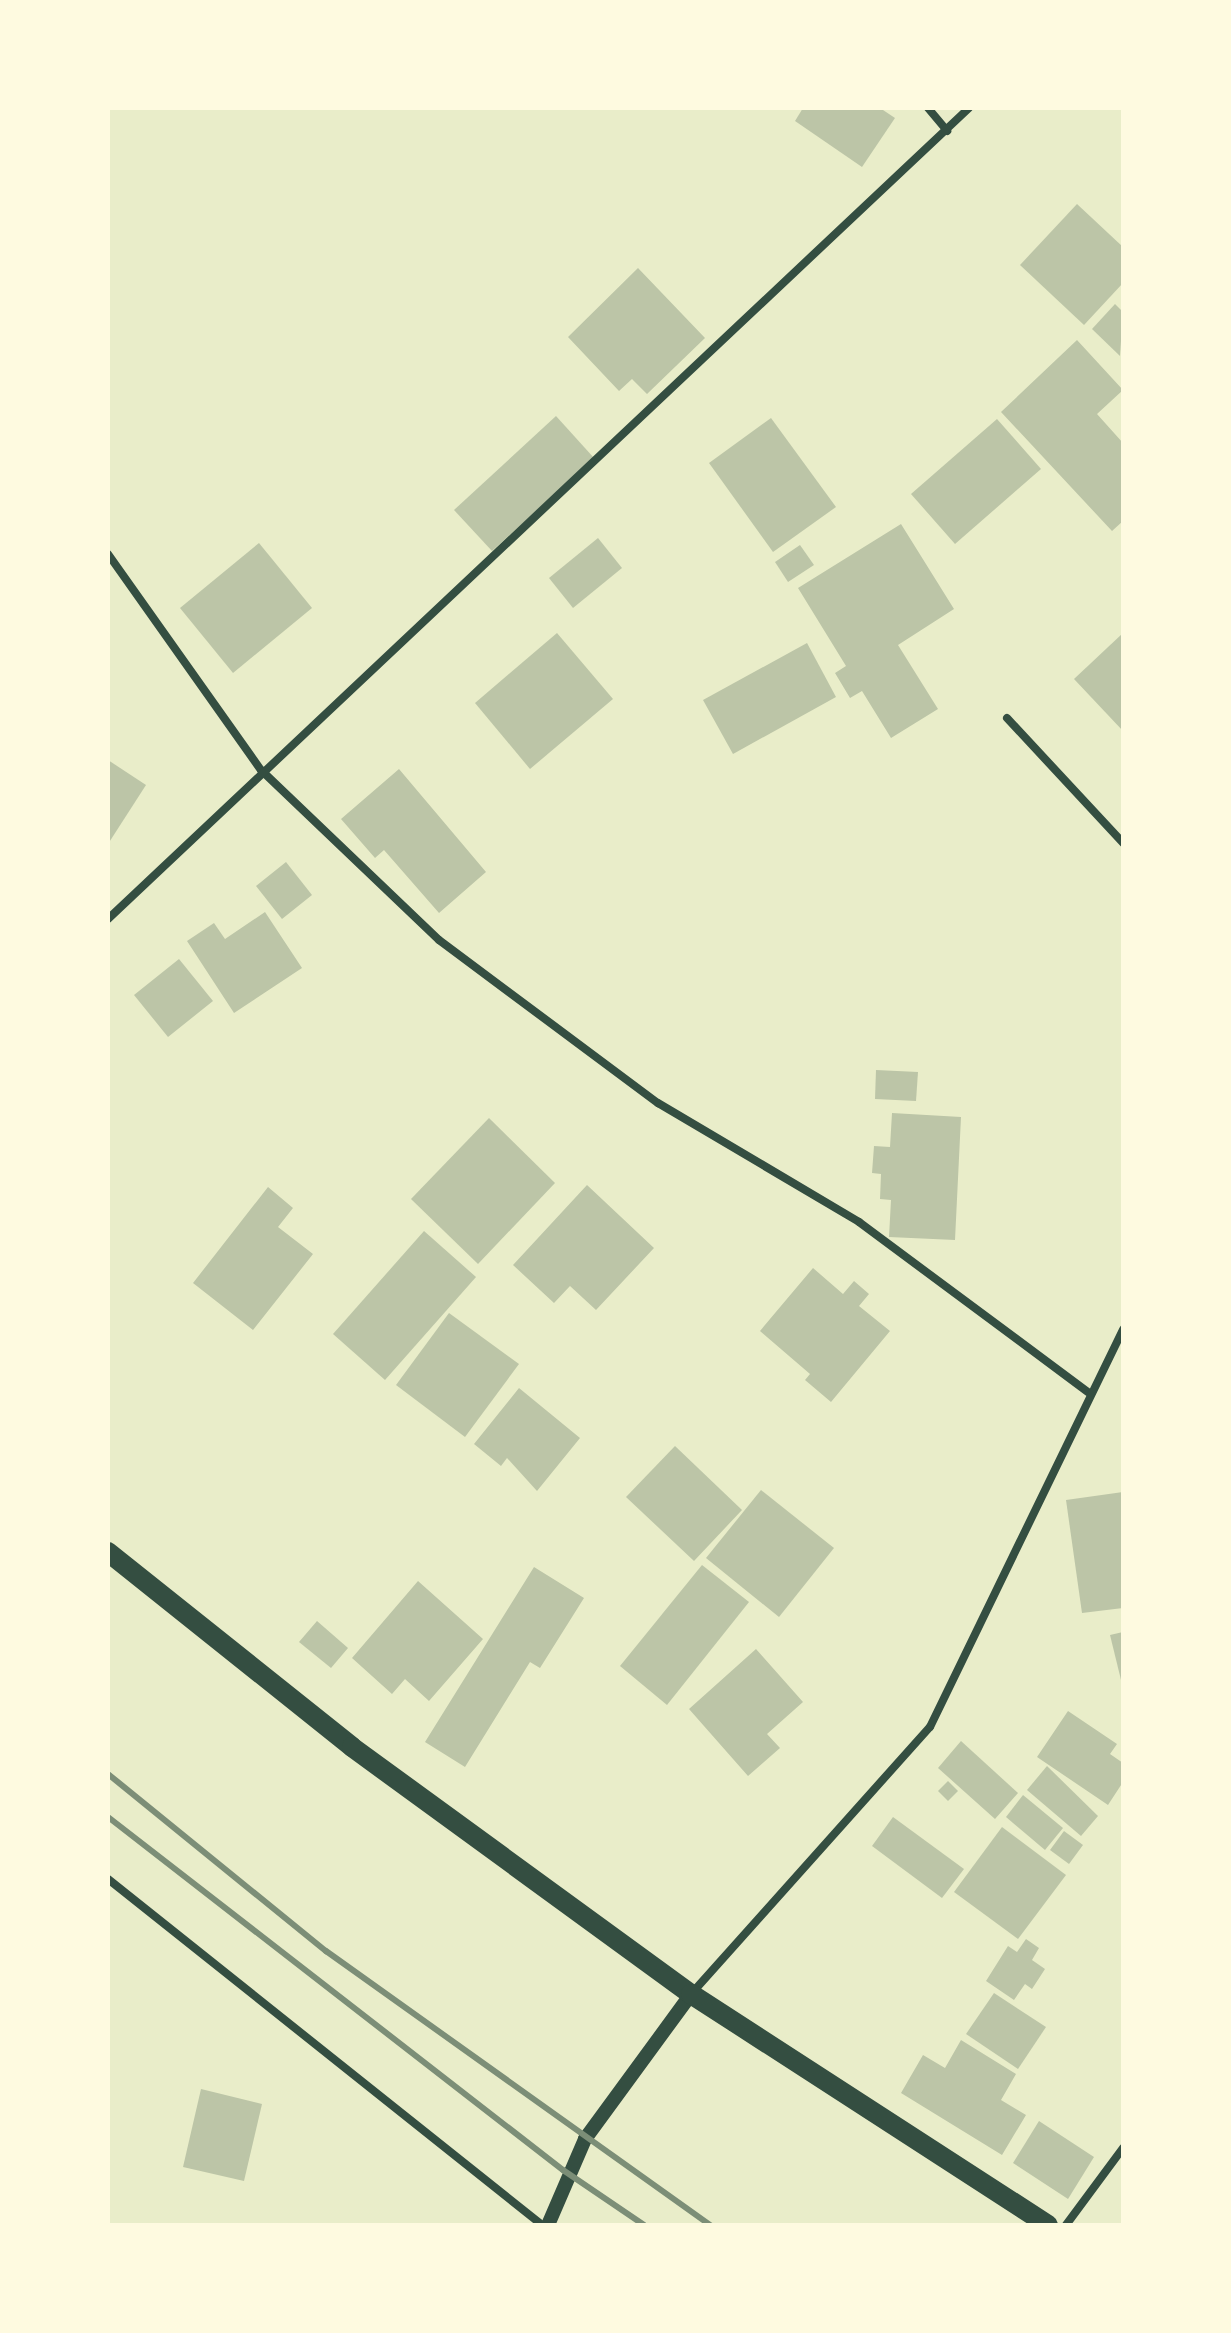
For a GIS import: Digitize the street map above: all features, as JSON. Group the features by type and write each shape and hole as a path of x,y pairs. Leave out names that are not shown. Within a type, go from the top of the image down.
{"main road":[{"path":"108,1552 352,1747 691,1994 1048,2225"}],"street":[{"path":"928,108 947,131"},
{"path":"108,919 261,770 969,108"},
{"path":"108,554 261,770 451,949 658,1103 859,1222 1088,1392"},
{"path":"1007,718 1123,843"},
{"path":"108,1879 545,2225 585,2139 691,1994 930,1727 1088,1392 1123,1329"},
{"path":"1066,2225 1123,2148"}],"building":[{"path":"803,108 880,108 895,118 862,167 795,121"},
{"path":"1077,204 1123,247 1123,283 1084,325 1020,265"},
{"path":"638,268 705,338 647,394 632,379 619,391 568,337"},
{"path":"1115,304 1123,312 1120,356 1092,329"},
{"path":"1077,340 1123,390 1097,414 1123,443 1123,521 1112,531 1001,412"},
{"path":"556,416 594,458 492,551 454,510"},
{"path":"771,418 836,507 773,552 709,463"},
{"path":"997,419 1041,469 955,544 911,494"},
{"path":"901,524 954,609 898,645 938,709 891,738 862,691 850,698 835,673 846,666 798,588"},
{"path":"598,538 622,568 573,608 549,578"},
{"path":"259,543 312,608 233,673 180,608"},
{"path":"800,545 814,565 788,582 775,562"},
{"path":"557,633 613,699 530,769 475,703"},
{"path":"1123,633 1123,731 1074,679"},
{"path":"807,643 836,697 733,754 703,700"},
{"path":"108,760 146,785 108,844"},
{"path":"399,769 486,872 439,913 384,850 375,858 341,819"},
{"path":"286,862 312,895 282,919 256,886"},
{"path":"265,912 302,968 234,1013 187,941 214,923 225,939"},
{"path":"179,959 213,1001 168,1037 134,995"},
{"path":"876,1070 918,1072 916,1101 875,1099"},
{"path":"892,1113 961,1117 955,1240 889,1237 891,1200 880,1199 881,1174 872,1173 874,1146 890,1147"},
{"path":"489,1118 555,1183 478,1264 411,1199"},
{"path":"587,1185 654,1248 596,1310 570,1286 554,1303 513,1265"},
{"path":"268,1187 293,1208 278,1227 313,1254 253,1330 193,1283"},
{"path":"424,1231 476,1277 385,1380 333,1334"},
{"path":"813,1268 843,1294 854,1281 869,1294 859,1306 890,1331 831,1402 805,1380 810,1374 760,1331"},
{"path":"449,1313 519,1364 465,1437 396,1385"},
{"path":"519,1388 580,1438 537,1491 507,1458 501,1466 474,1444"},
{"path":"675,1446 742,1510 694,1561 626,1497"},
{"path":"761,1490 834,1548 779,1617 706,1558"},
{"path":"1123,1492 1123,1608 1082,1613 1066,1500"},
{"path":"702,1565 749,1602 667,1705 620,1666"},
{"path":"534,1567 584,1598 540,1668 530,1662 465,1767 425,1742"},
{"path":"418,1581 483,1639 429,1701 405,1679 392,1694 352,1658"},
{"path":"317,1621 348,1648 331,1668 299,1642"},
{"path":"1123,1632 1123,1684 1122,1684 1110,1635"},
{"path":"756,1649 803,1702 767,1734 780,1748 748,1776 689,1709"},
{"path":"1068,1711 1117,1744 1110,1754 1123,1763 1123,1782 1108,1805 1037,1757"},
{"path":"961,1741 1018,1793 995,1819 938,1768"},
{"path":"1047,1766 1098,1816 1081,1836 1027,1790"},
{"path":"948,1781 958,1791 948,1801 938,1791"},
{"path":"1023,1795 1063,1828 1045,1850 1006,1817"},
{"path":"893,1817 964,1869 942,1898 872,1846"},
{"path":"1002,1827 1066,1875 1018,1939 954,1892"},
{"path":"1064,1831 1083,1845 1069,1864 1050,1850"},
{"path":"1026,1939 1039,1948 1032,1960 1045,1969 1032,1989 1025,1984 1014,2000 986,1981 1008,1946 1017,1952"},
{"path":"994,1993 1046,2027 1018,2069 966,2034"},
{"path":"961,2040 1016,2074 1001,2100 1026,2115 1002,2155 901,2093 923,2055 945,2068"},
{"path":"201,2089 262,2104 244,2181 183,2167"},
{"path":"1039,2121 1094,2157 1068,2199 1013,2163"}],"railway":[{"path":"108,1774 326,1951 710,2225"},
{"path":"108,1817 563,2170 644,2225"}]}
